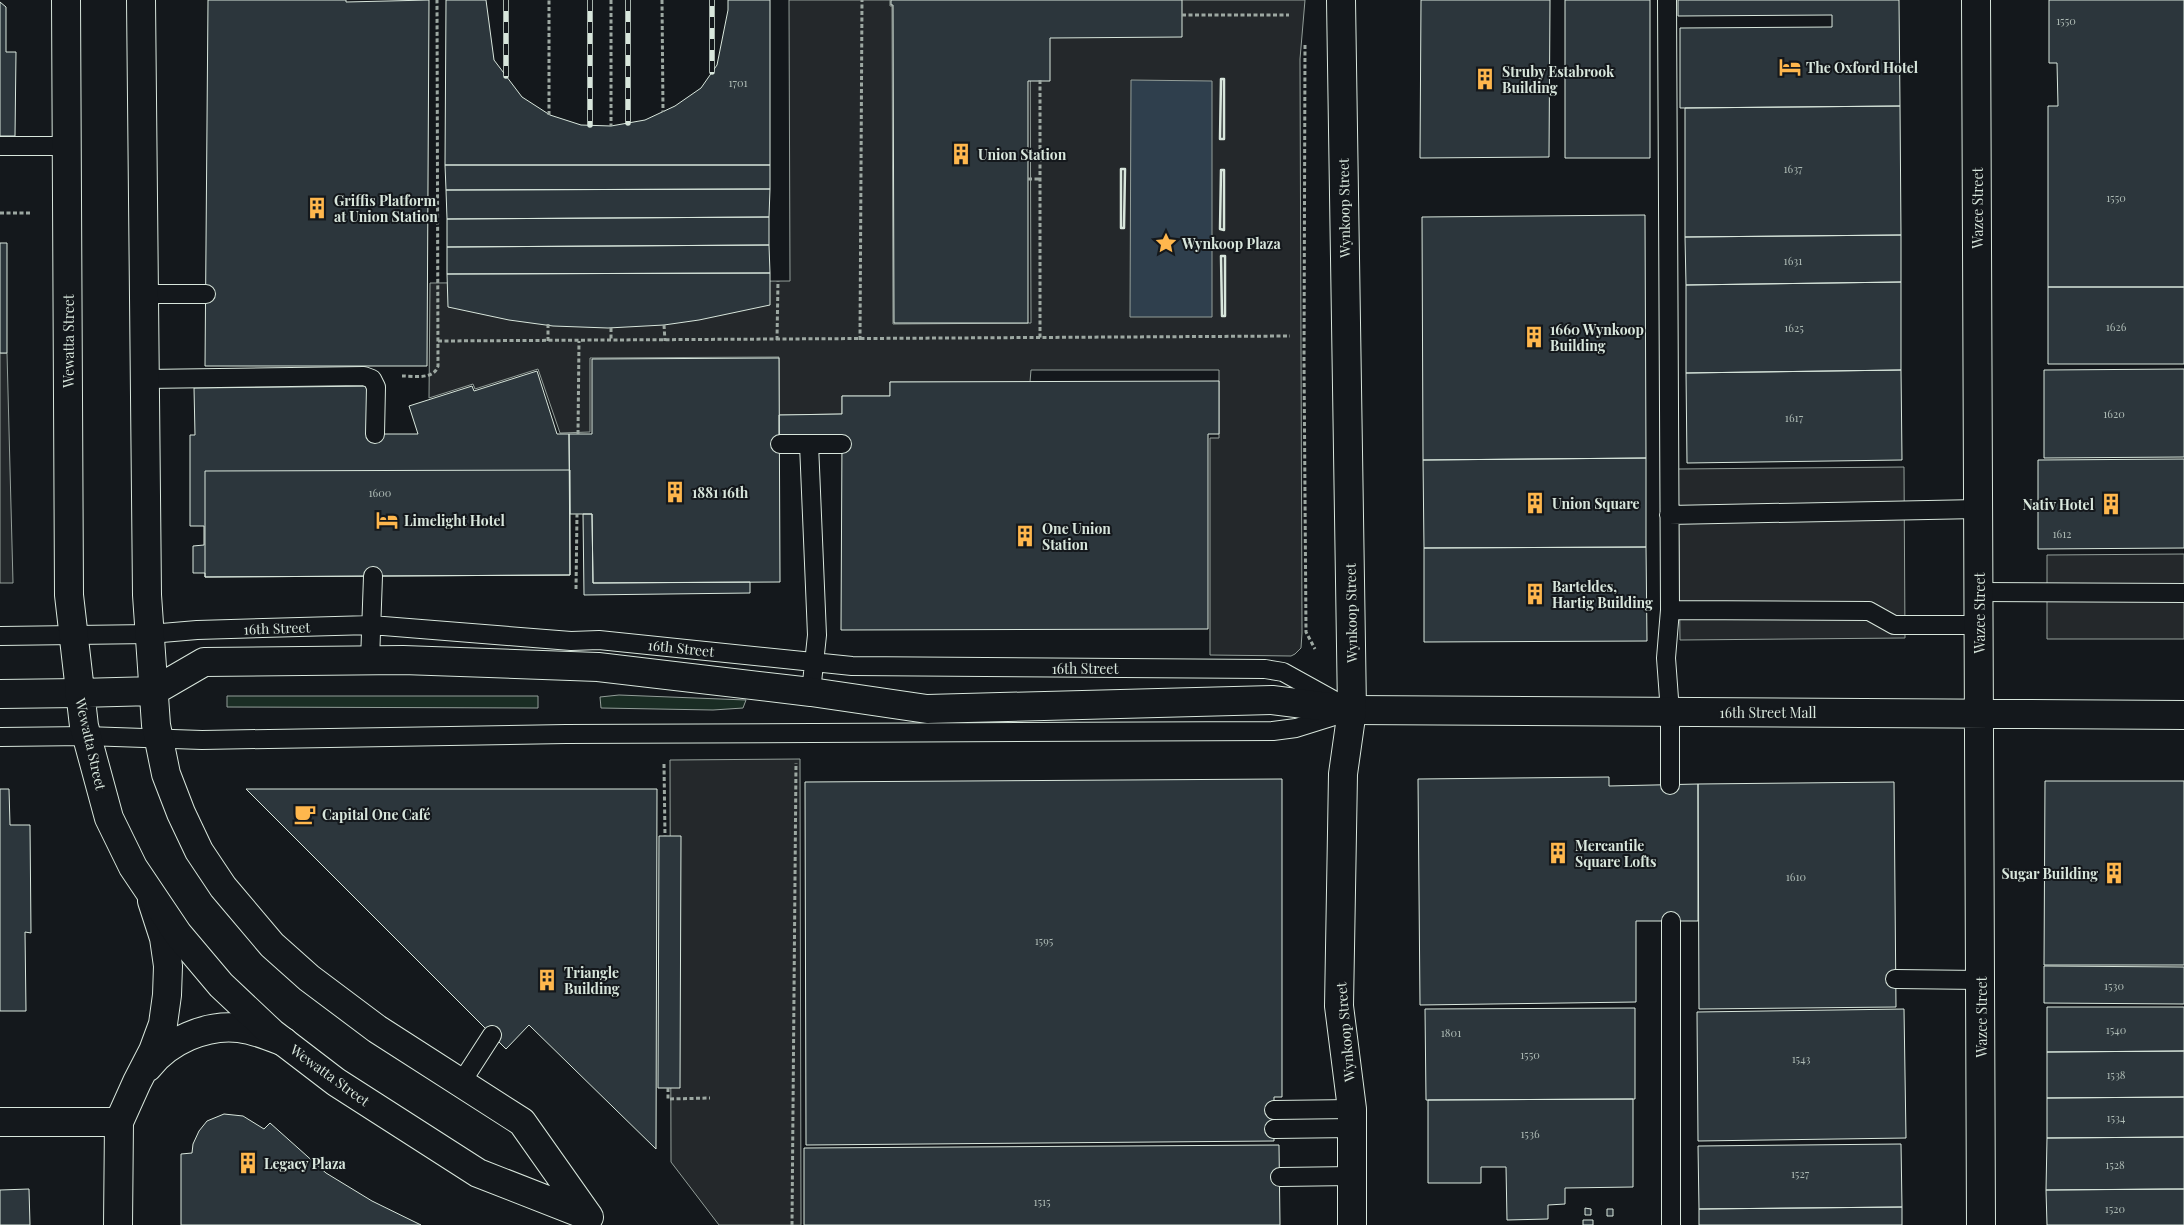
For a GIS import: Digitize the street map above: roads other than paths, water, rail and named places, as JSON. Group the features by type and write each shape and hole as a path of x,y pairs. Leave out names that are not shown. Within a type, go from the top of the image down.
{"street":[{"name":"Wewatta Street","path":"66,0 69,589 79,693 86,736 110,818 133,867 178,934 221,985 284,1042 336,1082 478,1173 591,1221"},
{"name":"Wewatta Street","path":"141,0 146,595 159,739 166,774 181,813 199,851 222,888 272,946 309,978 377,1029 522,1122 591,1221"},
{"name":"Wynkoop Street","path":"1341,0 1352,710 1343,774 1339,1006 1352,1118 1352,1225"},
{"name":"Wazee Street","path":"1976,0 1981,1225"},
{"name":"16th Street","path":"0,694 154,691 204,662 403,660 598,667 811,692 927,709 1272,700 1352,710"},
{"name":"16th Street Mall","path":"1352,710 2184,715"},
{"path":"118,1225 119,1122 153,1051 163,1024 167,995 168,966 164,938 145,885"},
{"path":"137,1082 151,1063 169,1047 190,1036 213,1030 237,1028 260,1032 284,1042"},
{"path":"0,1122 119,1122"}],"lane":[{"path":"1667,0 1670,610 1666,658 1670,712 1670,785"},
{"path":"0,146 67,146"},
{"path":"144,294 206,294"},
{"path":"145,379 364,376 372,379 376,387 375,434"},
{"path":"780,444 842,444"},
{"path":"810,444 817,635 811,692"},
{"path":"1669,515 1978,509"},
{"path":"370,661 372,576"},
{"path":"1978,592 2184,593"},
{"path":"1670,610 1869,611 1894,625 1979,625"},
{"name":"16th Street","path":"0,636 150,634 197,630 371,625 571,641 600,640 852,666 1265,669 1283,672 1352,710"},
{"path":"0,737 86,736 159,739 530,736 566,734 1273,731 1296,728 1352,710"},
{"path":"1671,921 1671,1225"},
{"path":"1895,979 1980,980"},
{"path":"461,1083 492,1035"},
{"path":"1274,1110 1352,1118"},
{"path":"1274,1129 1352,1118"},
{"path":"1280,1177 1352,1176"}],"water":[{"path":"1131,80 1212,81 1212,317 1130,317"}],"railway":[{"path":"506,0 506,76"},
{"path":"590,0 590,125"},
{"path":"628,0 628,123"},
{"path":"712,0 712,72"}],"place":[{"name":"The Oxford Hotel","path":"1790,67"},
{"name":"Struby Estabrook Building","path":"1485,79"},
{"name":"Union Station","path":"961,154"},
{"name":"Griffis Platform at Union Station","path":"317,208"},
{"name":"Wynkoop Plaza","path":"1166,243"},
{"name":"1660 Wynkoop Building","path":"1534,337"},
{"name":"1881 16th","path":"675,492"},
{"name":"Union Square","path":"1535,503"},
{"name":"Nativ Hotel","path":"2111,504"},
{"name":"Limelight Hotel","path":"387,520"},
{"name":"One Union Station","path":"1025,536"},
{"name":"Barteldes, Hartig Building","path":"1535,594"},
{"name":"Capital One Café","path":"305,814"},
{"name":"Mercantile Square Lofts","path":"1558,853"},
{"name":"Sugar Building","path":"2114,873"},
{"name":"Triangle Building","path":"547,980"},
{"name":"Legacy Plaza","path":"248,1163"}]}
